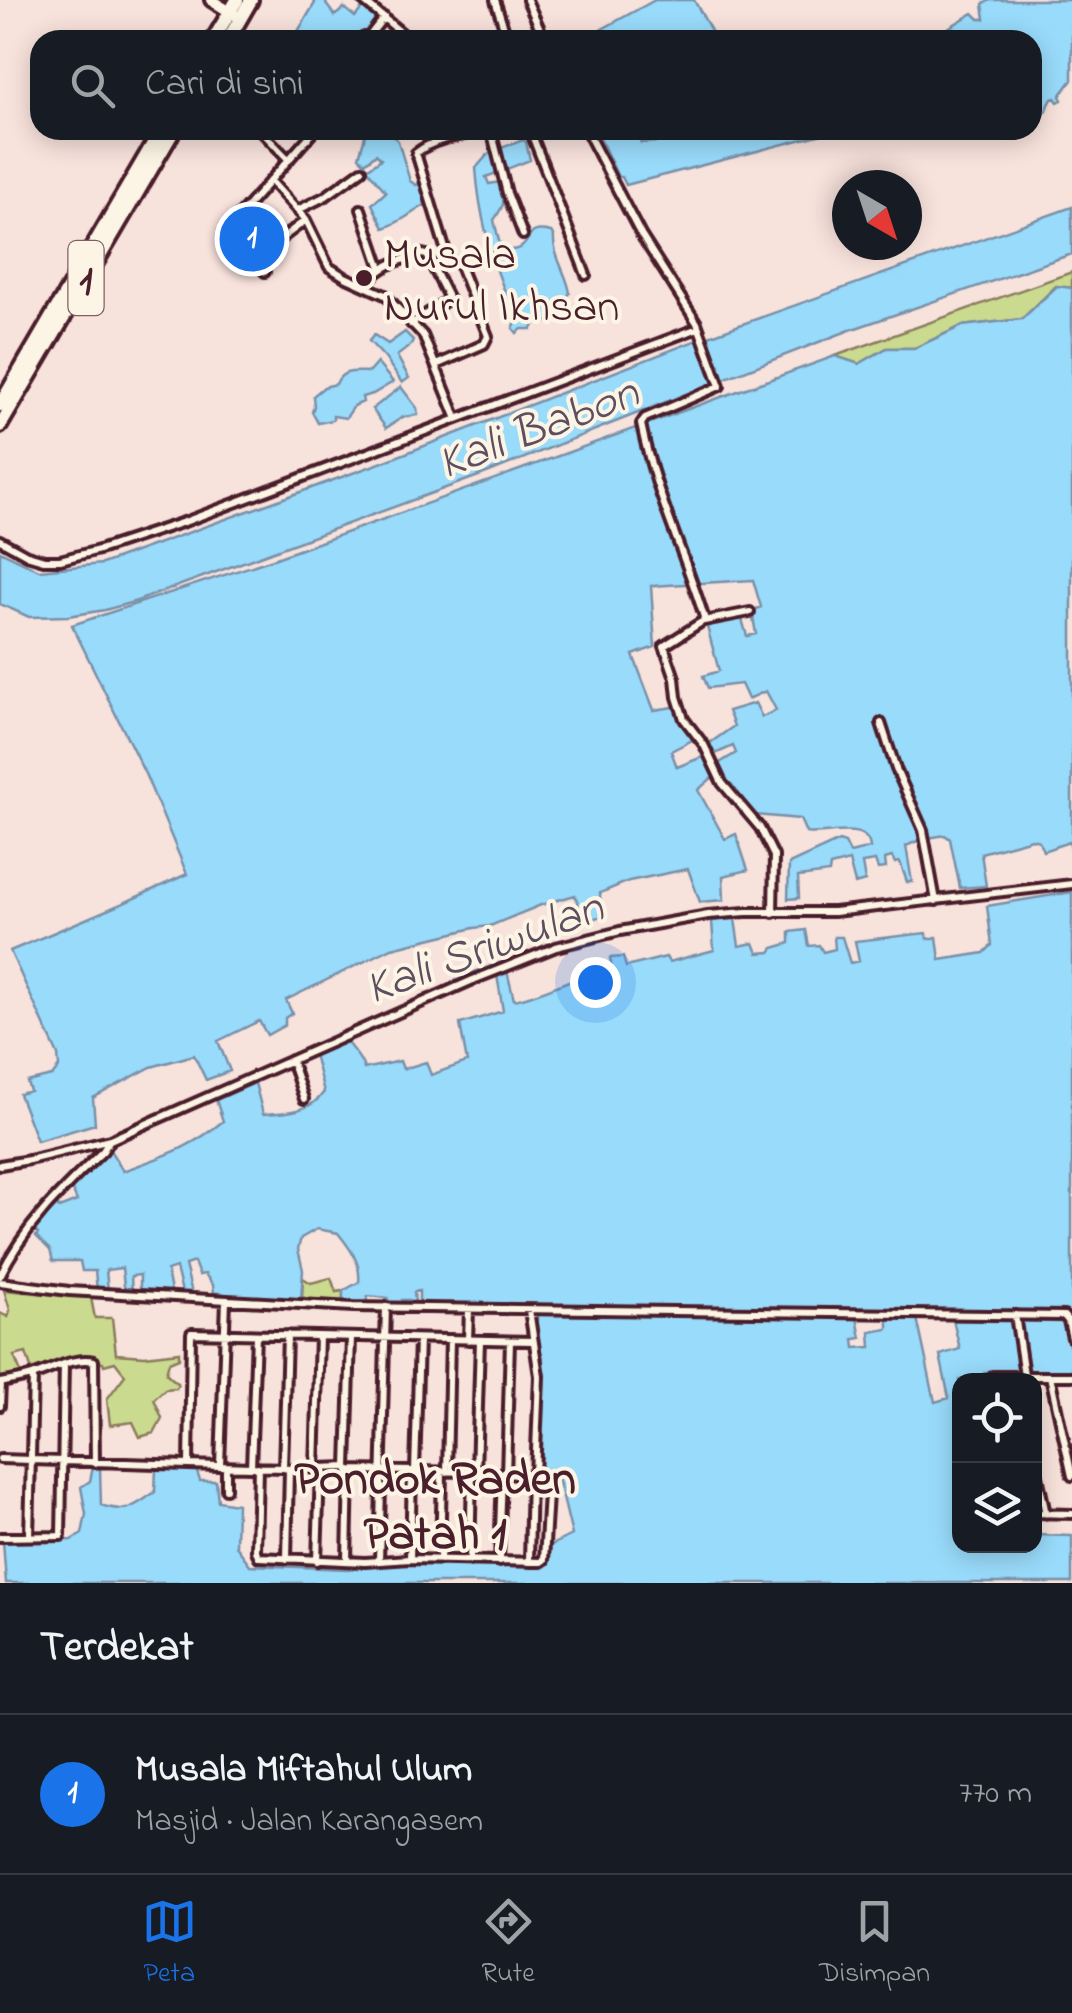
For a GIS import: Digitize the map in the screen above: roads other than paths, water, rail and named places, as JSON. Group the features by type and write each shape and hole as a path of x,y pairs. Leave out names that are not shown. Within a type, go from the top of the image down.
{"highway":[{"path":"221,30 239,6"},
{"path":"231,30 239,6"},
{"name":"1","path":"0,405 155,140"},
{"name":"1","path":"0,426 168,140"}],"main road":[{"path":"213,2 239,6"}],"street":[{"path":"362,0 399,30"},
{"path":"372,8 382,0"},
{"path":"495,0 505,30"},
{"path":"526,0 540,30"},
{"path":"373,30 384,17"},
{"path":"270,140 288,160"},
{"path":"265,272 230,226 305,140"},
{"path":"436,365 484,344 488,336 460,266 448,258 416,152 446,140"},
{"path":"493,140 523,236"},
{"path":"534,140 586,275"},
{"path":"591,140 641,235 686,304 720,386 645,418 641,424 703,621"},
{"path":"298,210 362,170"},
{"path":"271,181 306,220 329,267 387,297 425,338 456,419"},
{"path":"360,209 381,268"},
{"path":"254,259 306,220"},
{"path":"363,285 391,263 426,254 449,299 411,324"},
{"path":"0,540 44,560 99,550 187,521 698,328"},
{"path":"750,612 703,621 667,642 664,648 676,678 684,719 704,744 722,783 753,820 771,850 775,862 772,913"},
{"path":"881,724 888,751 924,830 936,901"},
{"path":"0,1165 110,1140 473,980 556,947 620,930 708,916 834,912 1072,884"},
{"path":"291,1060 304,1098"},
{"path":"110,1140 35,1220 0,1279 69,1291 386,1307 1064,1316 1072,1338"},
{"path":"226,1300 226,1489"},
{"path":"378,1560 386,1307"},
{"path":"468,1340 469,1308"},
{"path":"528,1562 539,1376 529,1310"},
{"path":"1014,1315 1020,1373"},
{"path":"189,1465 191,1334 533,1341"},
{"path":"0,1459 63,1460 95,1462 255,1467 317,1469 348,1469 381,1471 474,1472 549,1477 542,1562 318,1561 256,1555 255,1467 256,1335"},
{"path":"287,1336 287,1559"},
{"path":"318,1561 319,1336"},
{"path":"347,1561 351,1337"},
{"path":"410,1559 419,1338"},
{"path":"440,1560 450,1339"},
{"path":"470,1562 480,1340"},
{"path":"498,1562 510,1341"},
{"path":"0,1406 0,1383 89,1359 96,1364 95,1462"},
{"path":"0,1537 61,1536 64,1364"},
{"path":"29,1536 33,1376"},
{"path":"1042,1376 1072,1376"},
{"path":"1050,1376 1072,1476"},
{"path":"1035,1463 1046,1514"},
{"path":"1042,1514 1072,1514"}],"water":[{"path":"313,0 328,0 326,4 335,16 344,8 355,17 365,5 380,17 369,30 299,30 315,3"},
{"path":"655,0 694,0 710,30 600,30"},
{"path":"991,0 1072,0 1072,80 1060,96 1062,100 1052,99 1044,114 1042,30 945,30 973,13 985,19 983,4"},
{"path":"364,140 397,140 410,181 421,183 425,205 384,228 372,204 386,192 367,169 381,159 376,154 365,163 359,157"},
{"path":"523,140 530,160 486,177 489,184 500,182 504,192 494,220 500,245 505,251 517,249 533,232 551,232 570,293 556,305 555,319 550,323 543,319 532,329 517,333 487,236 476,168 490,152"},
{"path":"601,140 799,140 626,185 618,177"},
{"path":"1072,207 1072,254 850,330 721,380 703,338"},
{"path":"1057,286 1072,288 1072,852 1069,842 1043,851 1039,841 1032,839 981,853 986,886 960,888 950,839 945,835 906,846 912,882 907,882 900,862 895,863 892,857 885,859 886,868 878,869 875,861 862,863 865,881 855,884 849,861 830,866 829,873 798,877 799,898 788,899 789,864 839,841 845,843 850,853 870,848 867,839 854,832 806,833 800,819 755,815 726,781 718,764 736,753 733,746 713,755 710,743 734,726 728,711 755,703 762,717 776,710 766,691 748,699 741,684 708,688 703,676 719,671 706,623 741,616 747,636 756,634 752,611 761,607 753,580 651,586 655,647 633,655 654,710 673,707 696,738 671,751 677,767 705,756 713,777 698,790 725,839 736,834 748,870 723,876 724,900 700,902 688,869 629,881 600,893 601,916 585,922 575,895 490,926 392,948 286,1000 292,1013 285,1018 285,1025 267,1035 259,1021 218,1041 230,1071 206,1080 194,1055 151,1067 93,1098 95,1124 37,1141 19,1094 30,1091 27,1082 52,1076 59,1067 58,1055 10,951 187,874 146,776 72,625 276,558 835,356 859,364 887,348 915,348 962,326 1022,319"},
{"path":"405,332 413,340 397,356 409,378 402,383 369,341 374,335 388,344"},
{"name":"Kali Babon","path":"697,340 714,383 484,474 105,610 29,617 0,604 0,551 39,570 102,564 383,462"},
{"path":"377,363 393,382 362,397 363,402 354,406 346,418 333,416 333,420 318,423 312,412 313,396 336,384 345,374 369,372"},
{"path":"401,387 418,415 403,417 386,428 372,409"},
{"path":"1072,892 1072,1320 1070,1313 419,1303 419,1291 414,1292 415,1303 388,1303 388,1298 368,1296 367,1302 343,1302 343,1291 359,1282 356,1262 338,1233 317,1229 301,1238 298,1249 303,1270 301,1301 226,1298 222,1293 214,1293 213,1285 205,1274 199,1275 194,1262 185,1265 193,1297 183,1296 176,1268 167,1271 172,1296 140,1295 140,1275 131,1276 132,1294 125,1294 122,1268 106,1270 108,1291 97,1290 95,1271 82,1271 80,1261 53,1261 50,1250 33,1228 54,1201 59,1208 77,1201 70,1185 108,1147 123,1171 176,1151 223,1121 216,1100 255,1083 263,1114 289,1112 312,1104 324,1092 314,1054 346,1041 364,1069 400,1061 403,1069 426,1062 431,1075 467,1062 460,1024 503,1011 497,975 507,971 514,1000 585,975 587,984 613,975 610,958 623,957 626,967 666,957 669,962 714,950 712,921 735,919 739,946 754,943 758,953 790,943 790,932 806,930 809,946 819,945 823,952 835,949 834,937 842,937 850,963 859,961 855,941 926,933 928,939 937,937 940,960 984,953 992,945 987,906"},
{"path":"537,1314 857,1318 861,1338 854,1339 855,1348 871,1347 870,1332 888,1329 888,1318 917,1318 935,1402 949,1398 940,1355 960,1349 953,1320 1008,1320 1020,1370 952,1373 952,1553 1042,1553 1042,1535 1072,1536 1072,1583 6,1583 3,1541 72,1540 82,1534 86,1514 81,1487 90,1481 93,1467 100,1468 101,1505 117,1509 136,1505 155,1492 156,1469 196,1469 200,1481 216,1481 218,1501 237,1504 236,1546 250,1565 347,1569 407,1564 545,1565 549,1546 572,1535 557,1473 538,1471 543,1357 532,1321 537,1320"},
{"path":"1018,1321 1060,1322 1072,1357 1072,1373 1027,1373"}],"waterway":[{"name":"Kali Sriwulan","path":"939,896 975,892"},
{"name":"Kali Sriwulan","path":"879,904 931,897"},
{"name":"Kali Sriwulan","path":"715,911 748,907 841,908"},
{"name":"Kali Sriwulan","path":"274,1065 469,974 533,951 591,933 702,913"},
{"name":"Kali Sriwulan","path":"164,1113 257,1072"},
{"name":"Kali Sriwulan","path":"0,1161 33,1156"}],"place":[{"name":"Musala Miftahul Ulum","path":"252,239"},
{"name":"Musala Nurul Ikhsan","path":"364,278"}],"district":[{"name":"Pondok Raden Patah 1","path":"435,1504"}]}
